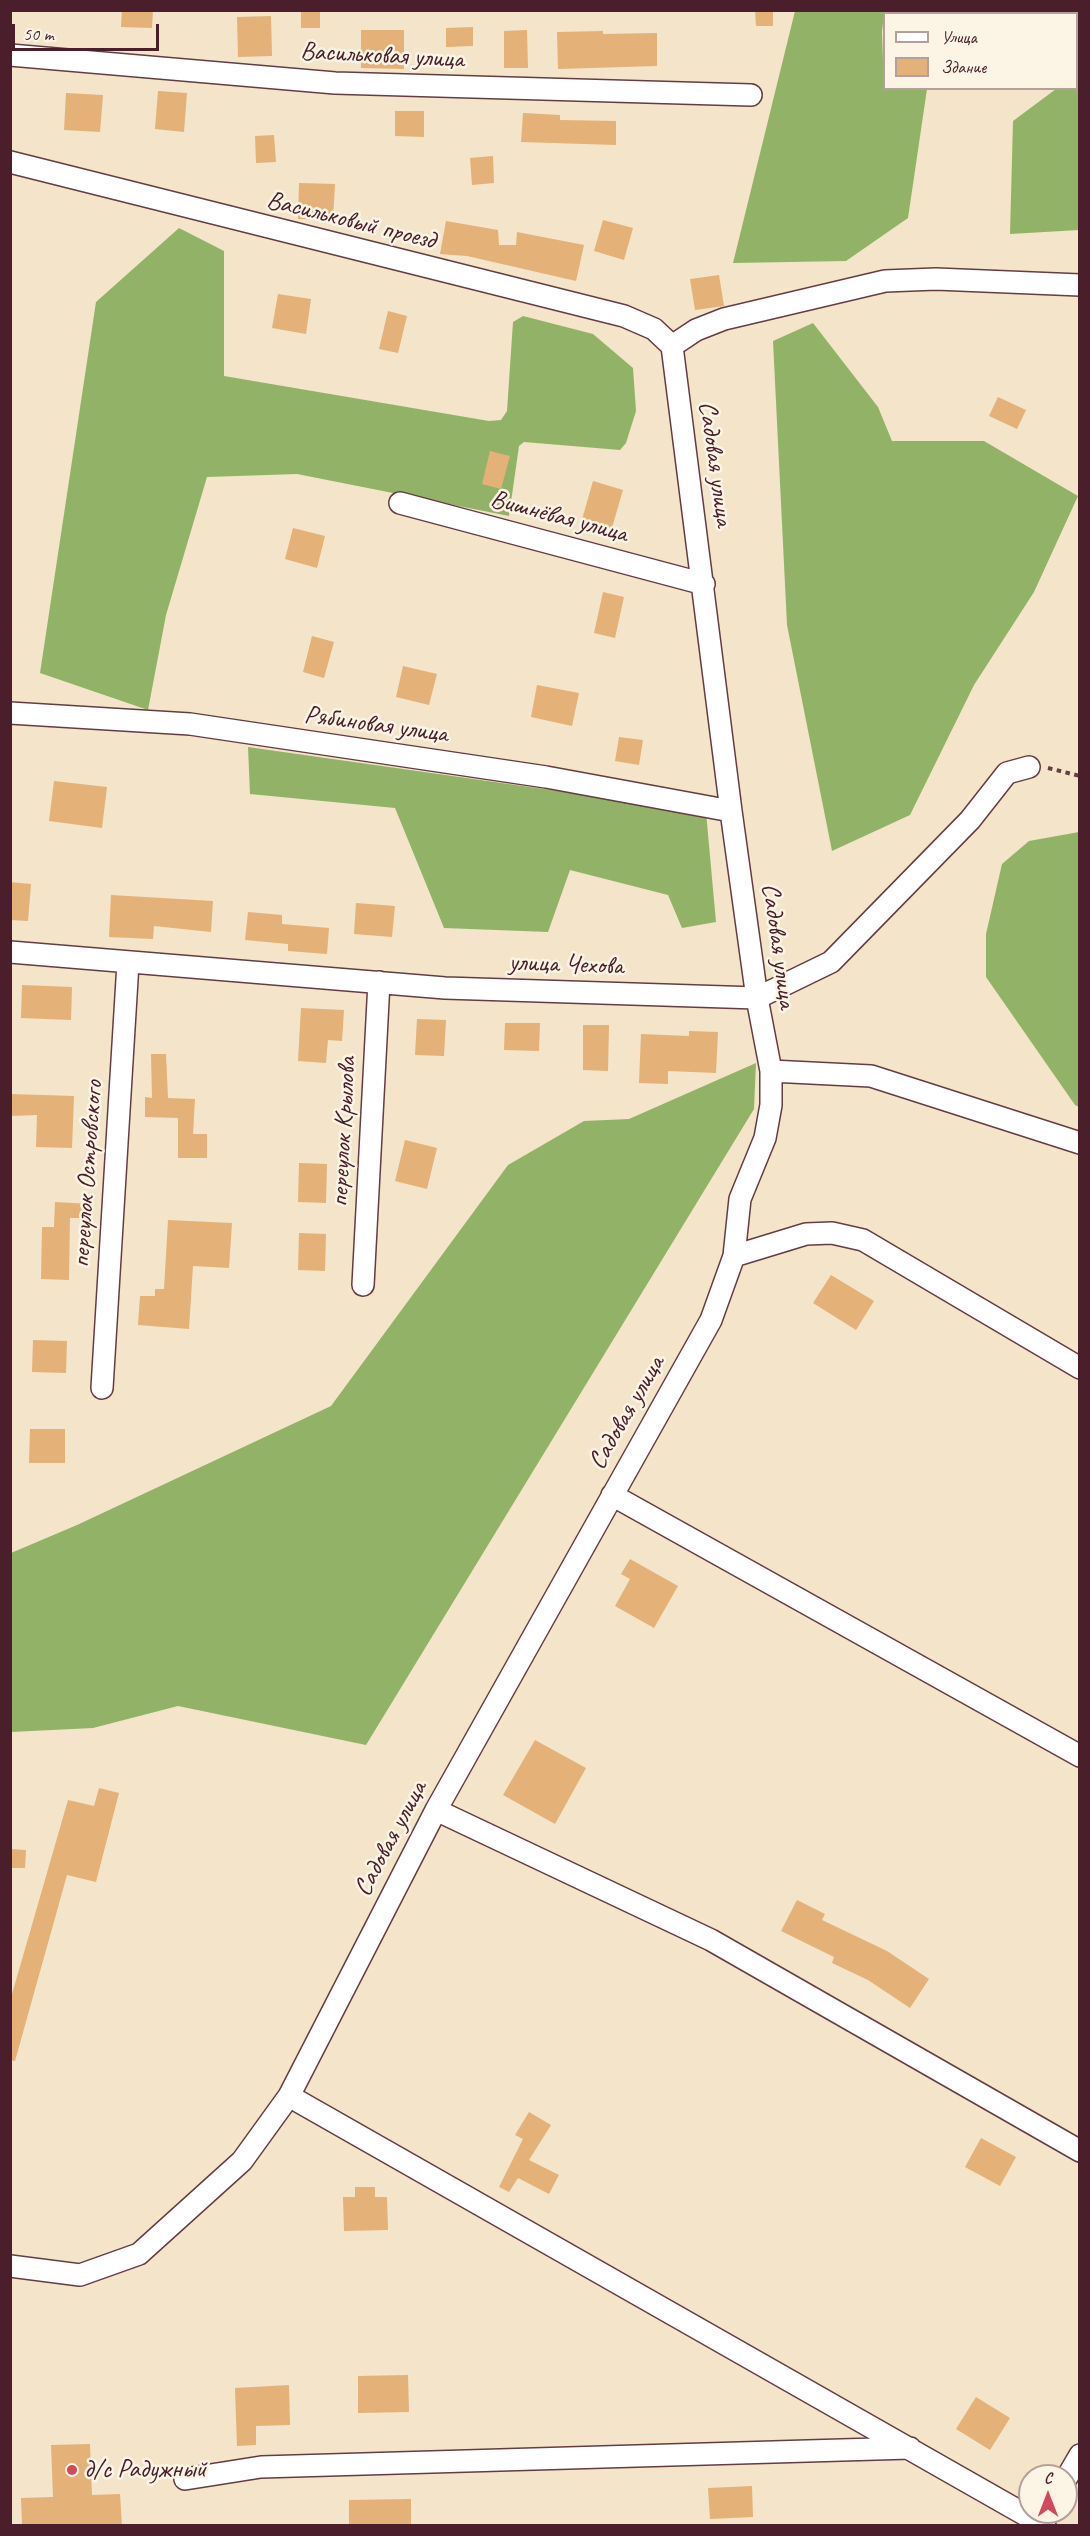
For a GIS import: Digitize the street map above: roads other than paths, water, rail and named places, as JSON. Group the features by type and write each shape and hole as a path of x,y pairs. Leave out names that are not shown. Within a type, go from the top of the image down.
{"street":[{"name":"Васильковая улица","path":"10,56 335,82 751,95"},
{"name":"Васильковый проезд","path":"10,162 624,316 654,329 672,346"},
{"path":"672,346 696,330 723,319 885,281 936,279 1080,285"},
{"name":"Садовая улица","path":"15,2266 80,2275 139,2254 242,2161 289,2096 436,1810 711,1320 734,1256 740,1199 765,1138 771,1105 771,1071 757,998 731,811 672,346"},
{"name":"Вишнёвая улица","path":"400,503 704,584"},
{"name":"Рябиновая улица","path":"10,714 190,724 546,777 731,811"},
{"name":"улица Чехова","path":"10,952 445,988 757,998 831,962 970,820 1007,773 1029,766"},
{"name":"переулок Островского","path":"102,1388 128,963"},
{"name":"переулок Крылова","path":"363,1285 379,982"},
{"path":"771,1071 871,1076 1080,1143"},
{"path":"734,1256 806,1234 832,1233 863,1240 1080,1368"},
{"path":"612,1495 1080,1756"},
{"path":"436,1810 711,1940 1080,2151"},
{"path":"289,2096 1018,2508"},
{"path":"10,2285 15,2266"},
{"path":"185,2479 261,2467 910,2448"}],"place":[{"name":"д/с Радужный","path":"72,2470"}]}
